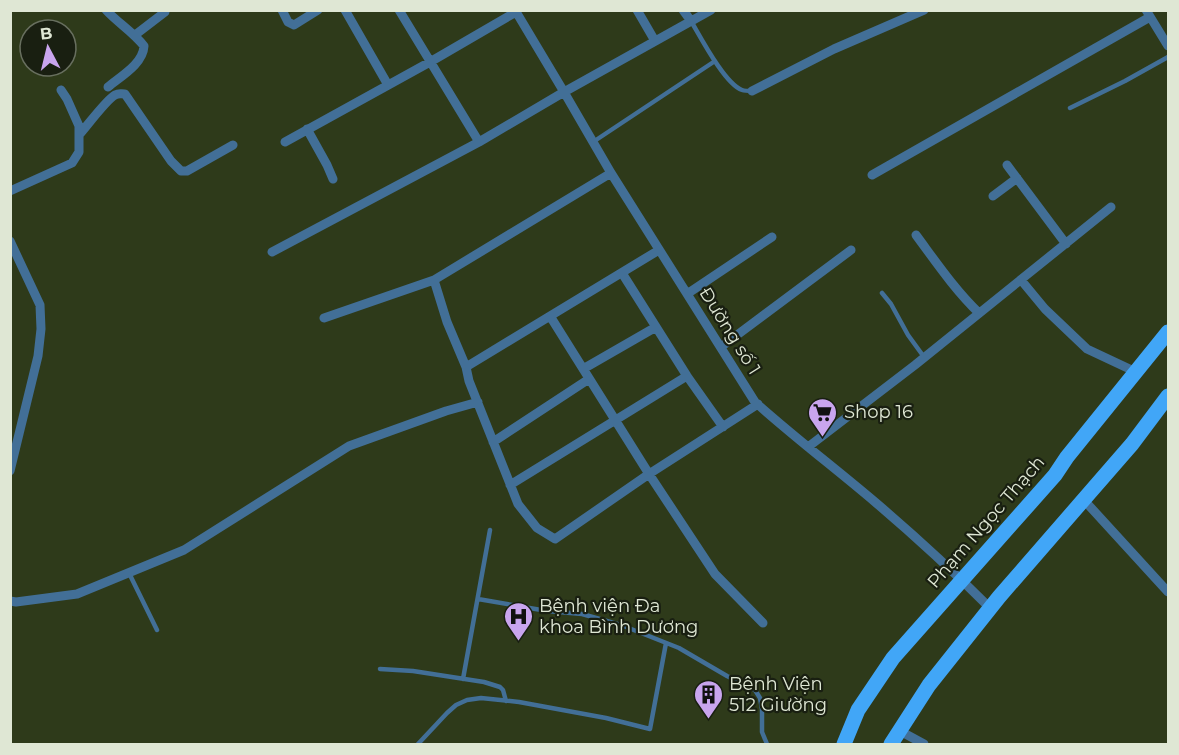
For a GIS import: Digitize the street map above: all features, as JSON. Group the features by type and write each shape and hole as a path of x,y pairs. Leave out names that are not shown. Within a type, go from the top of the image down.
{"main road":[{"name":"Phạm Ngọc Thạch","path":"844,744 858,710 893,658 1055,475 1168,332"},
{"path":"895,738 929,685 990,608 1132,444 1168,396"}],"street":[{"path":"106,10 144,45 144,51 138,62 108,87"},
{"path":"282,10 288,22 294,25 318,10"},
{"path":"345,10 388,85"},
{"path":"399,10 479,142"},
{"path":"637,10 655,41"},
{"path":"683,10 691,21"},
{"path":"272,252 479,142 711,10"},
{"path":"752,91 834,49 924,10"},
{"path":"285,142 430,62 515,11"},
{"name":"Đường số 1","path":"515,11 611,173 758,404 787,431 876,503 962,579 990,608"},
{"path":"135,35 165,12"},
{"path":"872,175 1148,14 1168,46"},
{"path":"10,191 72,163 79,152 79,126 61,90"},
{"path":"79,135 114,95 119,93 124,94 171,161 181,171 187,171 233,145"},
{"path":"307,129 333,179"},
{"path":"1007,165 1066,244"},
{"path":"324,318 434,280 611,173"},
{"path":"993,196 1017,178"},
{"path":"808,447 979,314 1111,207"},
{"path":"916,235 947,278 979,314"},
{"path":"687,294 772,237"},
{"path":"10,241 40,305 41,329 38,356 10,471"},
{"path":"466,367 659,250"},
{"path":"721,347 851,250"},
{"path":"10,264 19,258"},
{"path":"622,273 687,376 723,427"},
{"path":"434,280 469,381 518,504 537,528 555,539 649,474 758,404"},
{"path":"1021,280 1045,309 1087,349 1136,372"},
{"path":"550,316 715,574 763,623"},
{"path":"583,369 656,327"},
{"path":"510,484 687,376"},
{"path":"493,442 589,379"},
{"path":"10,601 77,594 184,550 349,446 446,411 478,402"},
{"path":"1083,499 1168,592"},
{"path":"895,738 924,744"}],"lane":[{"path":"691,21 726,77 737,87 752,91"},
{"path":"1070,108 1168,57"},
{"path":"593,142 716,61"},
{"path":"882,293 924,357"},
{"path":"463,679 490,530"},
{"path":"129,573 157,630"},
{"path":"478,599 547,611 582,614 621,625 679,648 755,690 760,698 762,732 767,744"},
{"path":"418,744 456,705 467,700 481,698 606,718 650,729 666,643"},
{"path":"380,669 484,681 500,687 506,701"}],"place":[{"name":"Shop 16","path":"823,438"},
{"name":"Bệnh viện Đa khoa Bình Dương","path":"518,642"},
{"name":"Bệnh Viện 512 Giường","path":"708,720"}]}
